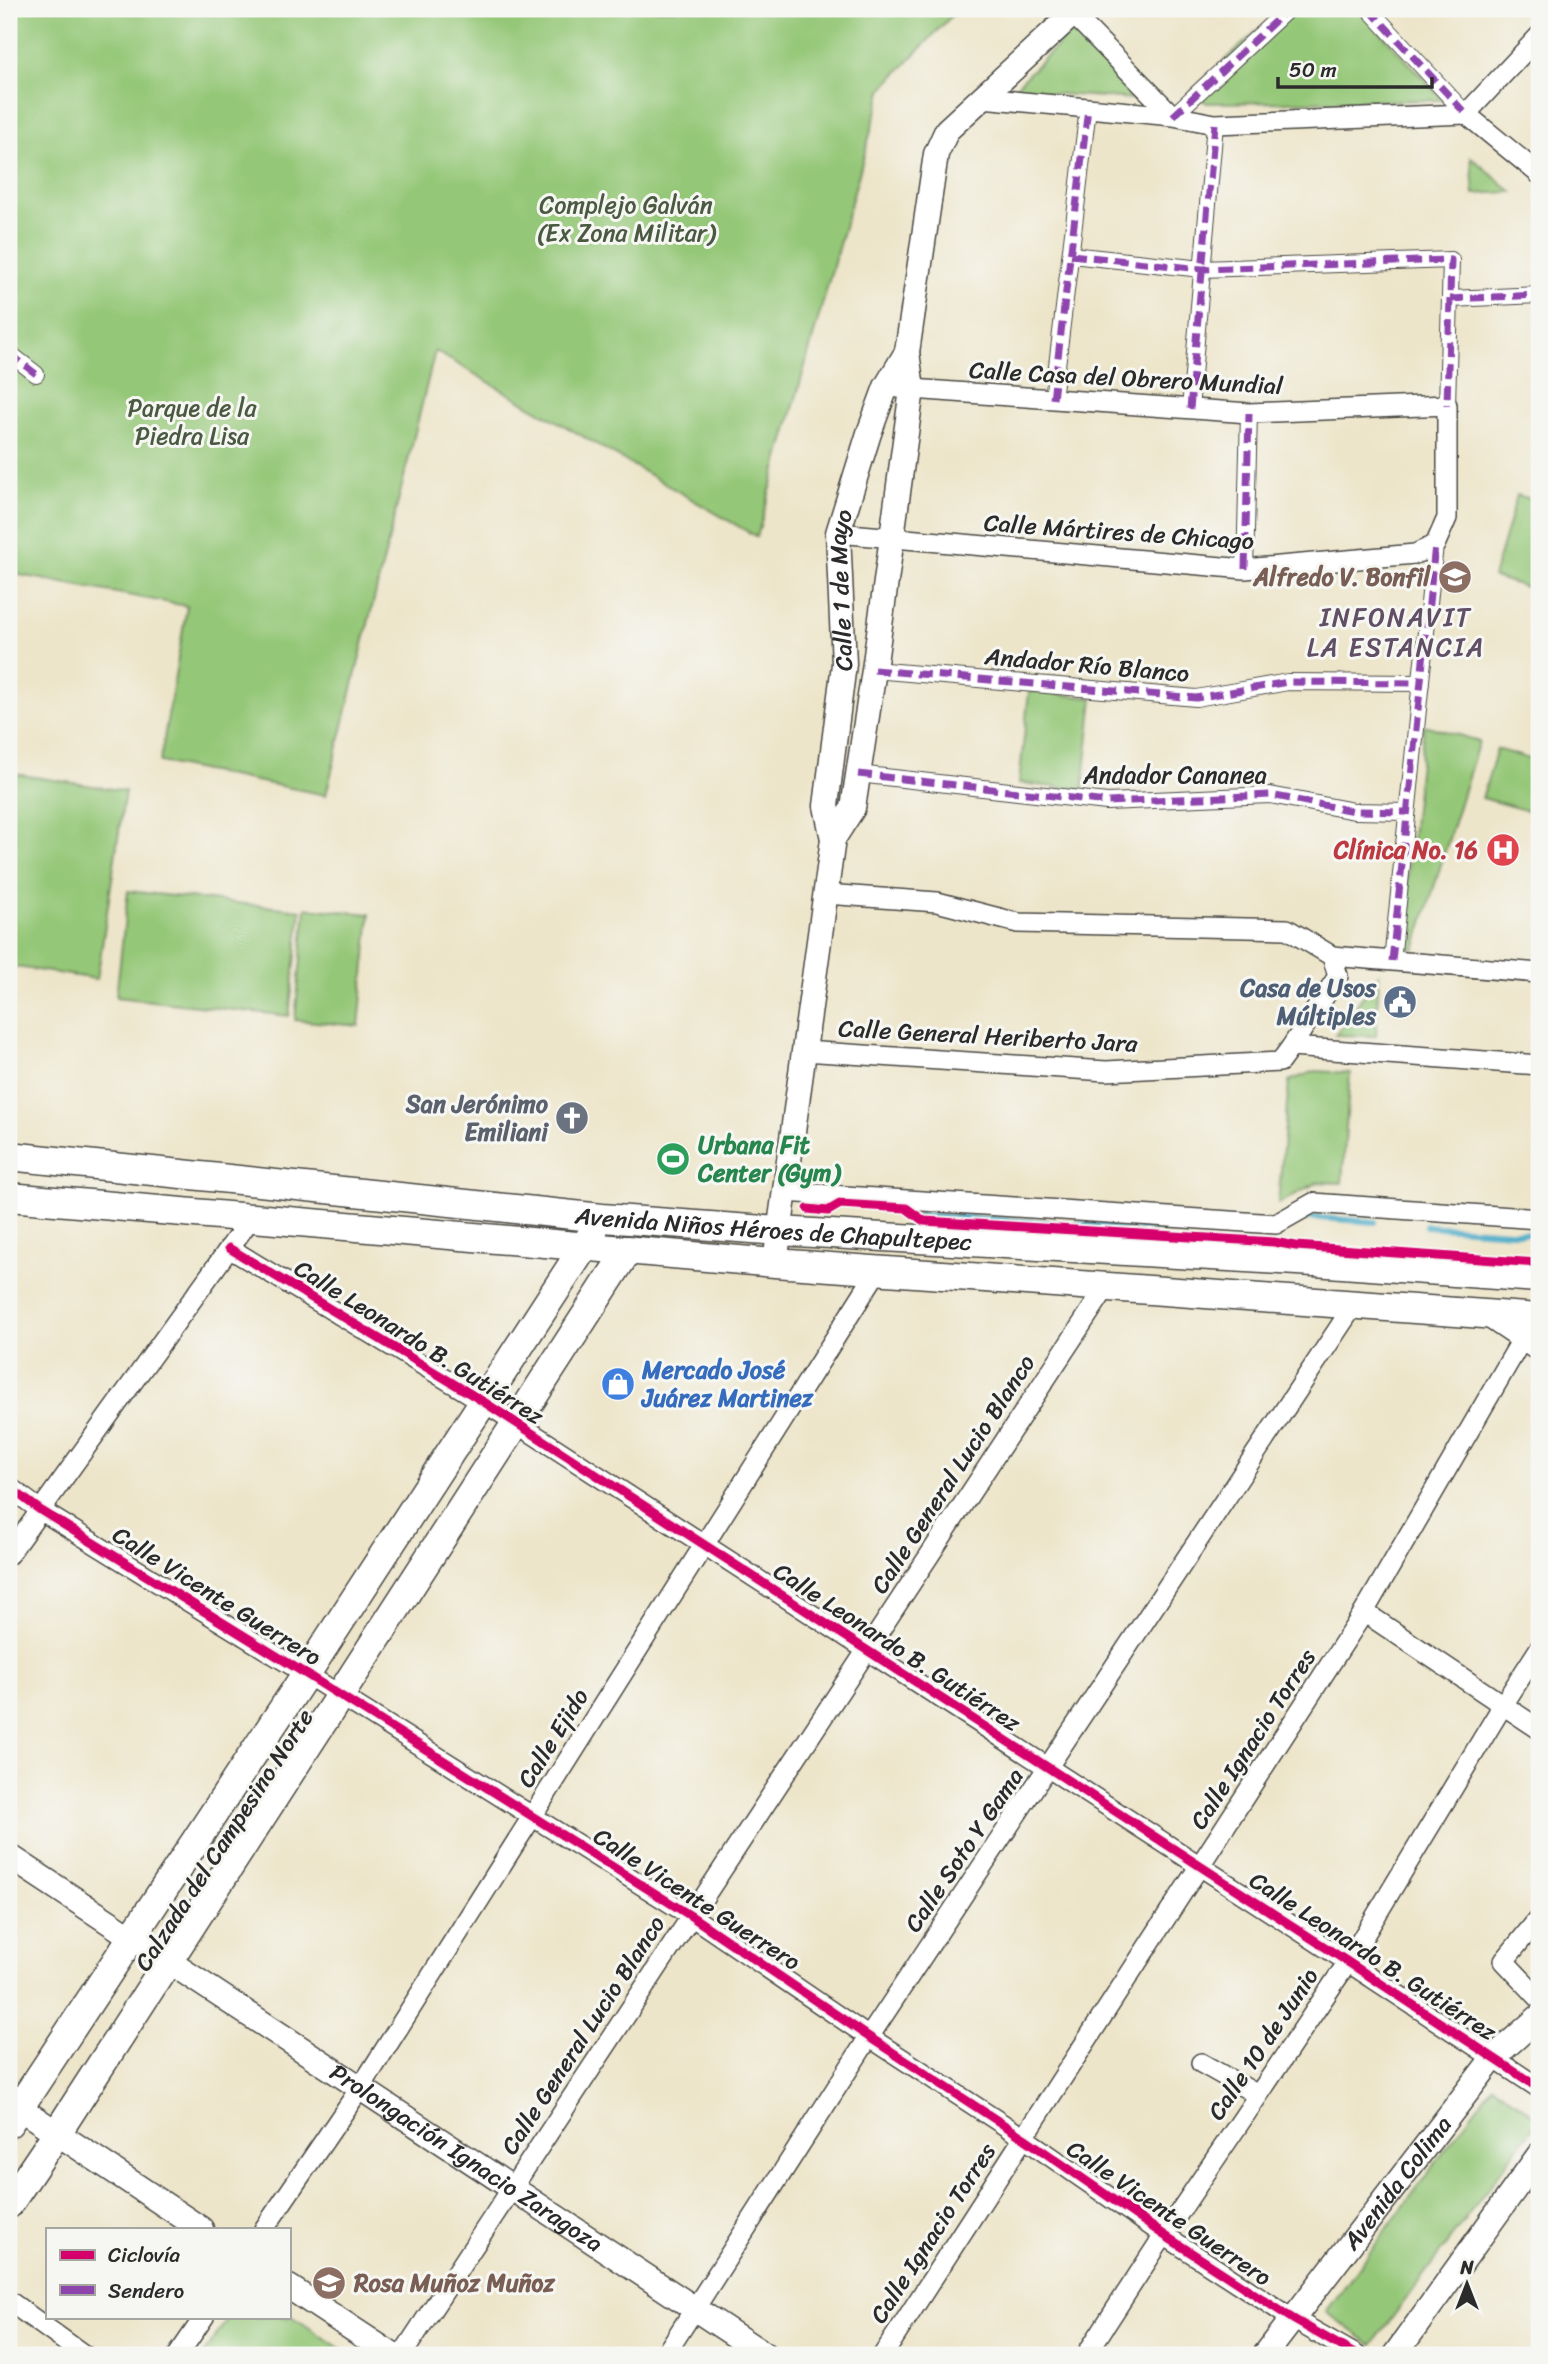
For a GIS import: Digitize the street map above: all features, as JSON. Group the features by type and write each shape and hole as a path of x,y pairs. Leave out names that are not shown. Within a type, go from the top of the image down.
{"main road":[{"name":"Avenida Niños Héroes de Chapultepec","path":"9,1156 602,1218 1539,1278"},
{"name":"Avenida Niños Héroes de Chapultepec","path":"9,1197 775,1263 1484,1314 1531,1325"},
{"name":"Calzada del Campesino Norte","path":"12,2111 351,1606 602,1218"},
{"name":"Calzada del Campesino Norte","path":"9,2204 628,1250"},
{"path":"392,1542 426,1564"},
{"path":"351,1606 384,1628"}],"street":[{"path":"1173,116 1288,9"},
{"path":"1369,9 1466,114 1539,174"},
{"path":"1075,11 1173,116"},
{"name":"Calle 1 de Mayo","path":"833,839 853,808 874,670 912,390 907,352 936,153 947,130 1075,11"},
{"path":"982,98 1173,116 1215,124 1466,114 1539,36"},
{"path":"1053,399 1088,108"},
{"path":"1190,409 1215,124"},
{"path":"1071,255 1202,269 1451,260 1447,518 1436,545 1392,961"},
{"path":"1450,299 1539,295"},
{"name":"Calle 1 de Mayo","path":"775,1263 833,839 826,806 844,664 838,533 886,387 907,352"},
{"path":"9,353 36,374"},
{"name":"Calle Casa del Obrero Mundial","path":"886,387 1249,413 1447,405"},
{"path":"1245,569 1249,413"},
{"name":"Calle Mártires de Chicago","path":"838,533 1245,569 1415,555 1436,545"},
{"name":"Andador Río Blanco","path":"874,670 1196,698 1288,682 1421,682"},
{"name":"Andador Cananea","path":"858,774 1107,802 1270,795 1354,811 1407,812"},
{"path":"825,894 937,902 1018,923 1287,929 1332,956 1539,973"},
{"path":"1332,956 1338,976 1291,1047 1539,1065"},
{"name":"Calle General Heriberto Jara","path":"804,1051 1106,1071 1280,1062 1291,1047"},
{"path":"784,1192 1276,1224 1313,1203 1539,1219"},
{"path":"9,1554 251,1218"},
{"name":"Calle Leonardo B. Gutiérrez","path":"229,1248 517,1423 1539,2088"},
{"name":"Calle Ejido","path":"265,2228 361,2087 878,1270"},
{"name":"Calle General Lucio Blanco","path":"402,2355 1107,1286"},
{"name":"Calle Soto Y Gama","path":"665,2355 869,2037 1354,1305"},
{"path":"1531,1325 1539,1352"},
{"name":"Calle Ignacio Torres","path":"883,2355 1364,1612 1531,1325"},
{"name":"Calle Vicente Guerrero","path":"9,1487 40,1510 691,1916 1024,2138 1164,2235 1293,2319 1356,2355"},
{"path":"1364,1612 1539,1729"},
{"name":"Calle 10 de Junio","path":"1086,2355 1348,1962 1503,1704 1539,1650"},
{"name":"Prolongación Ignacio Zaragoza","path":"9,1856 765,2355"},
{"path":"1539,1918 1504,1961 1539,1997"},
{"name":"Avenida Colima","path":"1265,2355 1494,2057 1539,2017"},
{"path":"1201,2063 1258,2095"},
{"path":"12,2111 57,2133 200,2228"},
{"path":"1395,2355 1539,2155"},
{"path":"290,2288 392,2355"},
{"path":"9,2301 84,2355"},
{"path":"178,2355 203,2318"}],"green space":[{"name":"Complejo Galván (Ex Zona Militar)","path":"9,9 958,9 883,88 757,537 435,351 326,795 160,762 187,606 9,573"},
{"path":"1281,9 1359,9 1443,100 1207,103 1190,92"},
{"path":"1074,29 1136,99 1011,91"},
{"path":"1471,157 1512,192 1474,194"},
{"path":"1517,495 1539,502 1539,591 1493,577"},
{"path":"1029,691 1093,698 1083,790 1019,783"},
{"path":"1424,725 1479,741 1415,949 1400,947"},
{"path":"1497,749 1539,762 1539,814 1482,798"},
{"path":"9,773 125,791 97,979 9,966"},
{"path":"128,891 301,910 289,1016 116,997"},
{"path":"306,908 370,914 359,1026 295,1020"},
{"path":"1379,974 1376,1036 1335,1035"},
{"path":"1315,1071 1350,1073 1342,1183 1318,1182 1278,1204 1289,1081"},
{"path":"1493,2085 1539,2119 1372,2345 1326,2312"},
{"path":"290,2315 350,2355 203,2355 228,2318 290,2318"}],"waterway":[{"path":"919,1215 1271,1235 1279,1231"},
{"path":"1301,1219 1305,1217 1375,1222"},
{"path":"1426,1226 1539,1234"}],"marked path":[{"path":"1173,116 1288,9"},
{"path":"1369,9 1466,114"},
{"path":"1053,399 1088,108"},
{"path":"1190,409 1215,124"},
{"path":"1071,255 1202,269 1451,260 1447,405"},
{"path":"1450,299 1539,295"},
{"path":"9,353 36,374"},
{"path":"1245,569 1249,413"},
{"path":"1392,961 1435,545"},
{"path":"874,670 1196,698 1288,682 1421,683"},
{"path":"858,774 1107,802 1270,795 1354,811 1407,812"}],"cycle path":[{"path":"808,1209 828,1211 840,1204 906,1208 924,1221 1274,1242 1296,1246 1539,1263"},
{"path":"229,1248 484,1402 1539,2088"},
{"path":"9,1487 40,1510 691,1916 1024,2138 1164,2235 1293,2319 1356,2355"}],"place":[{"name":"Alfredo V. Bonfil","path":"1455,577"},
{"name":"Clínica No. 16","path":"1503,850"},
{"name":"Casa de Usos Múltiples","path":"1400,1002"},
{"name":"San Jerónimo Emiliani","path":"572,1118"},
{"name":"Urbana Fit Center (Gym)","path":"673,1159"},
{"name":"Mercado José Juárez Martinez","path":"618,1384"},
{"name":"Rosa Muñoz Muñoz","path":"329,2283"}],"district":[{"name":"INFONAVIT LA ESTANCIA","path":"1396,632"}],"park label":[{"name":"Parque de la Piedra Lisa","path":"192,422"}]}
